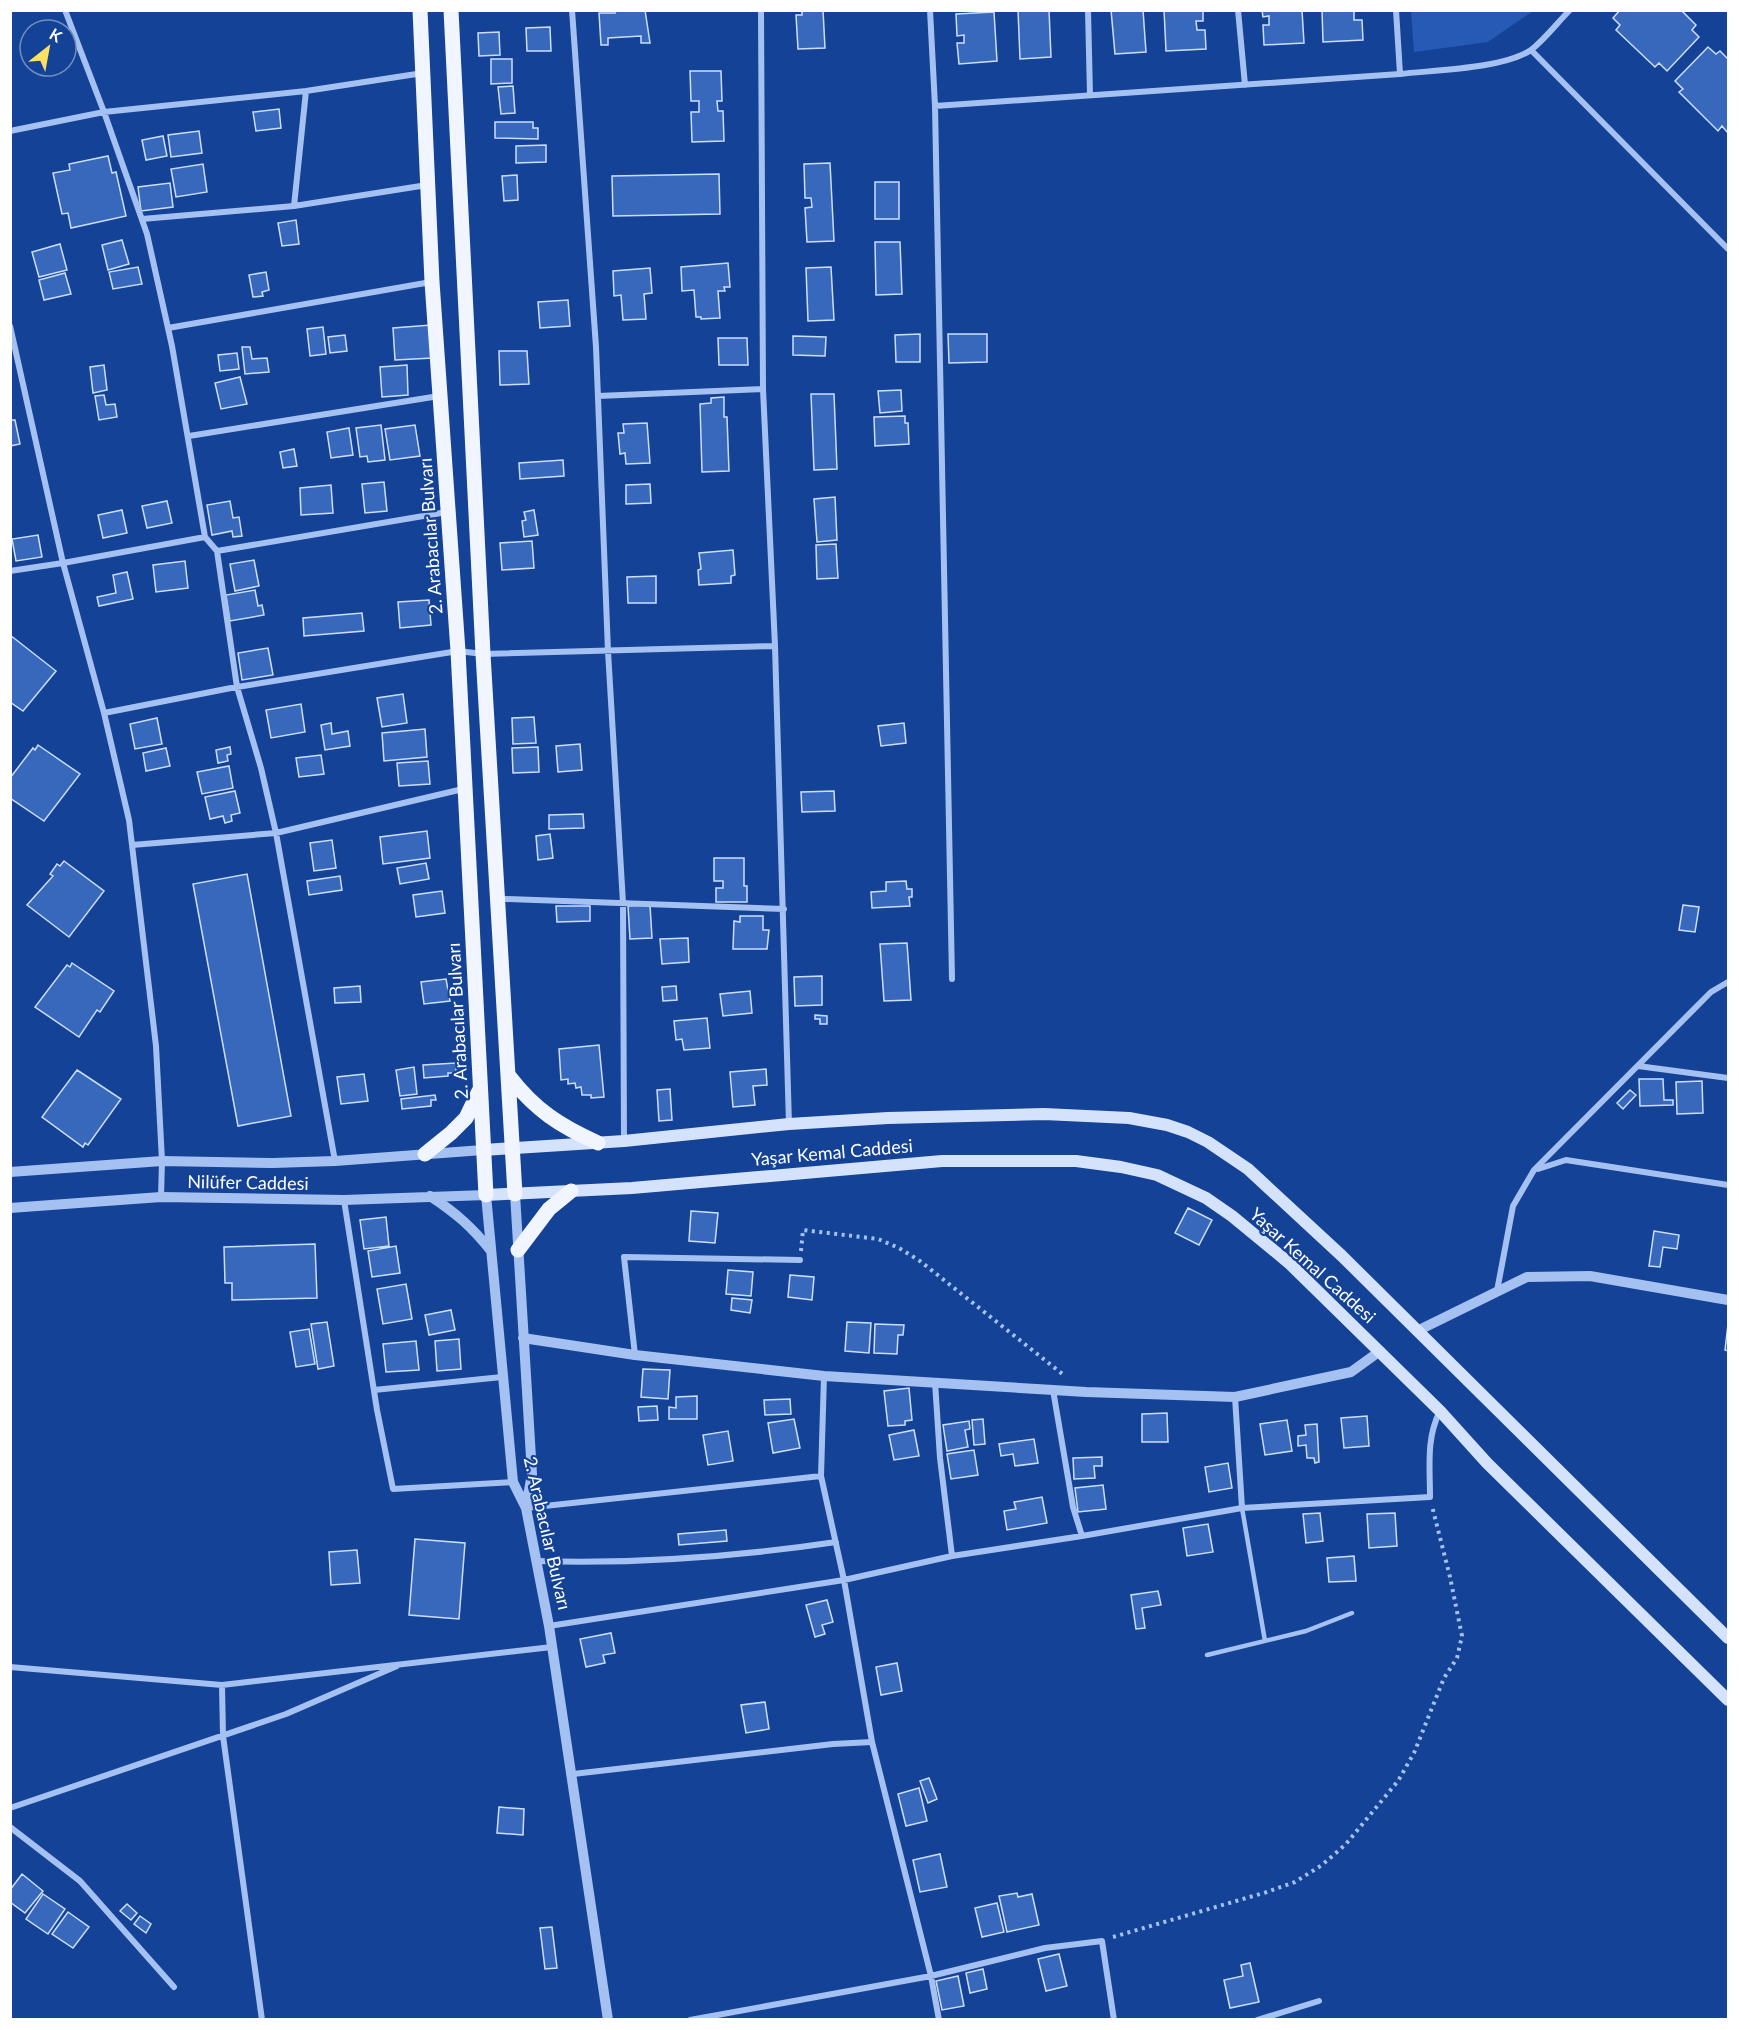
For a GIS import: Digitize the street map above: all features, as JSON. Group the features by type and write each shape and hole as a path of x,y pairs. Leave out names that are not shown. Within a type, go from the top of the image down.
{"main road":[{"name":"2. Arabacılar Bulvarı","path":"420,10 432,282 458,651 463,789 486,1195"},
{"path":"451,10 483,654 515,1194"},
{"path":"509,1076 526,1097 546,1115 569,1130 598,1143"},
{"path":"425,1154 466,1118 480,1088"},
{"name":"Yaşar Kemal Caddesi","path":"483,1150 624,1141 789,1124 888,1118 1044,1114 1129,1118 1167,1125 1188,1132 1208,1142 1248,1169 1342,1256 1728,1638"},
{"name":"Yaşar Kemal Caddesi","path":"486,1195 571,1191 942,1161 1076,1161 1157,1174 1184,1186 1232,1216 1289,1263 1440,1411 1495,1471 1728,1700"},
{"path":"518,1250 549,1209 571,1191"}],"street":[{"path":"64,10 104,112 142,219 168,328 189,436 205,537 217,551 237,687 261,768 276,833 335,1161"},
{"path":"572,10 598,396 608,651 623,903 624,1141"},
{"path":"761,10 763,389 775,646 789,1124"},
{"path":"930,10 935,106 952,979"},
{"path":"1088,10 1090,95"},
{"path":"1238,10 1245,85"},
{"path":"1396,10 1400,74"},
{"path":"935,106 1400,74 1501,61 1512,59 1531,50 1570,10"},
{"path":"1531,50 1728,249"},
{"path":"10,131 104,112 306,92 424,73"},
{"path":"294,206 306,92"},
{"path":"142,219 294,206 429,185"},
{"path":"168,328 432,282"},
{"path":"11,330 63,562 104,713 129,820 156,1046 162,1161 161,1197"},
{"path":"598,396 763,389"},
{"path":"189,436 440,396"},
{"path":"217,551 448,512"},
{"path":"10,572 205,537"},
{"path":"104,713 237,687 458,651 483,654 775,646"},
{"path":"132,845 276,833 463,789"},
{"path":"506,899 784,909"},
{"path":"1497,1292 1514,1206 1534,1170 1711,992 1728,982"},
{"path":"1638,1066 1728,1078"},
{"path":"10,1172 162,1161 273,1163 335,1161 483,1150"},
{"path":"1534,1170 1566,1160 1728,1185"},
{"path":"515,1194 532,1474 526,1508 821,1476"},
{"name":"Nilüfer Caddesi","path":"10,1208 161,1197 344,1200 486,1195"},
{"name":"2. Arabacılar Bulvarı","path":"486,1195 513,1482 526,1508 549,1626 573,1773 608,2019"},
{"path":"430,1196 455,1212 491,1251"},
{"path":"344,1200 374,1390 393,1489 513,1482"},
{"path":"635,1355 624,1257 800,1260"},
{"path":"1418,1331 1527,1277 1590,1276 1728,1300"},
{"path":"524,1338 635,1355 824,1376 1086,1392 1235,1397 1351,1372 1380,1351"},
{"path":"824,1376 821,1476 844,1580 872,1742 931,1976 939,2019"},
{"path":"374,1390 502,1377"},
{"path":"935,1382 940,1458 952,1556"},
{"path":"1053,1390 1073,1507 1082,1536"},
{"path":"1235,1397 1242,1508"},
{"path":"549,1626 844,1580 952,1556 1242,1508 1430,1497 1430,1441 1433,1425 1440,1411"},
{"path":"537,1561 675,1560 769,1552 836,1542"},
{"path":"10,1666 222,1685 552,1647"},
{"path":"10,1808 286,1714 403,1664"},
{"path":"222,1685 223,1736 262,2019"},
{"path":"573,1773 833,1744 872,1742"},
{"path":"10,1827 80,1881 174,1987"},
{"path":"690,2019 931,1976 1045,1948 1102,1941 1114,2019"},
{"path":"1257,2019 1319,2001"}],"lane":[{"path":"1242,1508 1265,1641"},
{"path":"1207,1655 1306,1631 1352,1613"}],"path":[{"path":"800,1260 803,1230 878,1239 899,1248 920,1261 1086,1392"},
{"path":"1102,1941 1295,1882 1322,1865 1346,1844 1398,1781 1414,1753 1444,1678 1457,1658 1462,1636 1430,1497"}],"shaded area":[{"path":"1411,10 1533,11 1488,42 1414,52"}],"building":[{"path":"615,10 645,10 650,43 641,43 641,36 608,38 608,45 601,45 599,13 615,13"},
{"path":"802,10 823,10 825,48 798,49 796,15 802,15"},
{"path":"1018,10 1049,10 1051,57 1020,59"},
{"path":"1111,10 1143,10 1146,52 1115,54"},
{"path":"1164,10 1203,10 1203,21 1196,21 1197,30 1205,30 1206,49 1166,51"},
{"path":"1262,10 1302,10 1304,43 1264,45 1263,25 1269,25 1269,16 1263,17"},
{"path":"1322,10 1361,10 1354,11 1354,20 1362,20 1363,40 1323,42"},
{"path":"1620,10 1681,10 1696,25 1692,30 1699,37 1667,71 1659,63 1655,67 1616,30 1620,25 1613,18"},
{"path":"994,12 997,61 959,64 957,43 964,43 964,35 957,36 956,14"},
{"path":"550,27 551,51 527,51 526,28"},
{"path":"499,32 500,55 479,56 478,33"},
{"path":"1708,47 1716,54 1720,51 1728,59 1728,133 1722,126 1718,131 1679,92 1683,89 1675,81"},
{"path":"491,59 512,59 512,83 491,84"},
{"path":"690,71 721,71 722,101 717,101 718,111 723,111 724,141 692,142 691,112 699,112 699,101 691,101"},
{"path":"513,86 515,113 501,114 498,87"},
{"path":"279,109 281,128 256,131 253,112"},
{"path":"495,122 533,122 533,128 538,128 538,139 495,138"},
{"path":"199,131 202,153 171,157 168,135"},
{"path":"163,136 167,156 146,160 142,140"},
{"path":"546,145 546,162 516,163 516,146"},
{"path":"108,156 112,173 116,172 126,216 71,228 68,213 62,214 53,173 70,170 69,164"},
{"path":"830,163 834,241 807,242 805,208 812,207 811,198 805,198 804,164"},
{"path":"203,164 207,192 176,197 171,169"},
{"path":"719,174 720,214 613,216 612,176"},
{"path":"517,175 518,200 504,201 502,176"},
{"path":"875,182 899,182 899,219 875,219"},
{"path":"170,183 173,207 141,211 138,187"},
{"path":"296,220 299,244 282,246 278,223"},
{"path":"122,240 129,264 108,270 102,245"},
{"path":"875,242 900,242 902,294 876,295"},
{"path":"60,244 67,270 39,277 32,252"},
{"path":"728,263 730,287 724,287 725,291 718,291 720,318 696,317 694,290 682,291 681,267"},
{"path":"138,267 142,284 113,289 109,272"},
{"path":"831,267 834,320 808,321 806,268"},
{"path":"650,268 652,293 644,294 646,319 623,320 621,295 614,296 613,271"},
{"path":"266,272 269,290 262,292 263,296 253,297 249,275"},
{"path":"65,273 71,294 44,300 39,280"},
{"path":"568,300 570,326 540,328 538,302"},
{"path":"431,325 433,358 395,360 393,328"},
{"path":"323,327 326,354 310,356 307,329"},
{"path":"920,334 920,362 896,362 895,335"},
{"path":"948,334 987,334 987,362 949,363"},
{"path":"345,335 347,351 330,353 328,337"},
{"path":"793,336 826,337 825,356 793,355"},
{"path":"718,338 747,338 748,365 719,365"},
{"path":"242,347 250,347 252,359 267,358 269,372 245,374"},
{"path":"499,351 527,351 529,384 500,385"},
{"path":"237,353 239,369 220,371 218,355"},
{"path":"104,365 107,390 93,393 90,367"},
{"path":"407,365 408,395 382,397 380,367"},
{"path":"240,377 247,404 221,409 215,383"},
{"path":"901,390 902,411 880,413 878,391"},
{"path":"811,394 834,394 837,469 814,470"},
{"path":"104,395 106,405 115,404 117,417 99,420 95,396"},
{"path":"724,397 729,471 702,472 700,404 711,403 711,398"},
{"path":"905,416 905,423 908,423 909,444 875,446 874,417"},
{"path":"10,420 15,420 20,444 10,446"},
{"path":"647,423 650,463 626,464 625,453 620,454 618,433 624,433 623,424"},
{"path":"381,425 385,460 368,462 367,456 360,457 356,428"},
{"path":"415,425 420,456 390,460 385,429"},
{"path":"349,428 353,455 331,458 327,432"},
{"path":"294,449 297,466 283,468 280,452"},
{"path":"563,460 564,476 520,479 519,463"},
{"path":"384,482 387,511 365,513 362,484"},
{"path":"650,484 651,503 626,504 626,485"},
{"path":"331,485 333,513 301,515 300,488"},
{"path":"835,497 837,540 817,542 814,499"},
{"path":"167,501 172,523 147,528 142,506"},
{"path":"230,501 233,518 239,517 242,536 233,537 232,531 212,535 207,505"},
{"path":"122,510 127,533 103,538 98,515"},
{"path":"534,510 538,535 524,537 522,521 526,520 524,512"},
{"path":"38,535 42,557 16,561 12,539"},
{"path":"532,541 534,568 502,570 500,543"},
{"path":"836,544 838,578 817,579 816,545"},
{"path":"733,550 735,575 731,576 731,583 699,585 698,570 701,569 699,553"},
{"path":"254,560 259,586 235,591 230,564"},
{"path":"185,561 188,588 156,592 153,565"},
{"path":"127,572 133,599 99,606 97,597 116,593 113,575"},
{"path":"656,576 656,603 628,603 627,577"},
{"path":"255,590 258,606 262,605 264,615 230,621 226,595"},
{"path":"429,600 431,625 400,628 398,602"},
{"path":"362,613 364,631 304,636 303,618"},
{"path":"10,635 56,671 23,711 10,702"},
{"path":"268,648 273,675 242,680 238,653"},
{"path":"403,694 407,723 382,727 377,698"},
{"path":"301,704 305,732 271,738 266,710"},
{"path":"534,717 536,743 513,744 512,718"},
{"path":"157,718 162,744 135,749 130,724"},
{"path":"331,723 332,734 348,731 350,746 325,750 321,725"},
{"path":"904,723 906,743 881,746 878,726"},
{"path":"425,729 427,757 384,761 382,733"},
{"path":"580,744 582,770 558,772 556,746"},
{"path":"38,745 80,774 44,821 10,798 10,778 33,748 35,750"},
{"path":"230,747 231,754 227,755 228,761 218,763 216,750"},
{"path":"538,747 539,772 513,773 512,748"},
{"path":"166,748 170,766 146,771 143,753"},
{"path":"321,755 324,774 299,777 296,758"},
{"path":"428,761 430,784 399,786 397,763"},
{"path":"229,766 233,788 202,794 197,772"},
{"path":"235,791 240,813 231,815 232,821 225,823 223,816 210,819 205,797"},
{"path":"834,791 835,811 802,812 801,792"},
{"path":"583,814 584,828 549,829 549,815"},
{"path":"427,831 430,858 383,864 380,837"},
{"path":"550,834 553,858 538,860 536,836"},
{"path":"332,840 336,868 314,871 310,843"},
{"path":"714,858 744,858 744,886 747,886 747,902 716,902 716,888 723,888 723,881 714,881"},
{"path":"64,861 104,891 69,937 27,905 53,876 50,874 57,864 60,866"},
{"path":"426,863 429,879 400,884 397,868"},
{"path":"247,874 291,1116 238,1126 193,884"},
{"path":"340,876 342,890 309,895 307,881"},
{"path":"906,881 907,889 912,889 912,897 909,897 910,906 872,908 871,892 886,891 886,882"},
{"path":"442,891 445,913 416,917 413,895"},
{"path":"650,905 652,938 630,939 628,906"},
{"path":"1683,905 1699,907 1695,932 1679,930"},
{"path":"556,906 590,906 590,921 557,922"},
{"path":"740,916 763,916 763,930 769,930 767,949 733,949 734,921 740,922"},
{"path":"688,938 689,962 662,964 660,939"},
{"path":"907,943 911,1000 884,1001 880,944"},
{"path":"72,963 114,991 100,1012 97,1010 79,1037 35,1007 67,965 70,967"},
{"path":"822,976 822,1005 795,1006 794,977"},
{"path":"446,979 450,1001 424,1004 421,982"},
{"path":"360,986 361,1002 335,1003 334,988"},
{"path":"676,986 677,1000 663,1001 662,987"},
{"path":"750,991 752,1013 723,1016 720,994"},
{"path":"815,1015 827,1016 827,1024 820,1024 820,1019 815,1019"},
{"path":"707,1018 710,1048 684,1050 682,1039 676,1040 674,1021"},
{"path":"599,1045 604,1097 591,1098 591,1095 582,1095 581,1087 576,1088 575,1083 568,1084 568,1079 561,1080 559,1049"},
{"path":"456,1063 456,1073 424,1078 423,1065"},
{"path":"414,1067 417,1094 400,1096 396,1070"},
{"path":"766,1069 767,1085 753,1086 755,1105 733,1107 730,1072"},
{"path":"77,1070 121,1099 88,1145 85,1143 83,1147 42,1117"},
{"path":"364,1074 368,1101 341,1104 337,1077"},
{"path":"1639,1079 1663,1079 1664,1100 1673,1100 1673,1105 1640,1106"},
{"path":"1702,1081 1703,1113 1677,1114 1676,1082"},
{"path":"670,1089 672,1120 659,1121 657,1090"},
{"path":"1630,1090 1636,1095 1623,1109 1617,1103"},
{"path":"435,1095 436,1100 431,1100 431,1106 402,1109 401,1099"},
{"path":"1188,1208 1212,1220 1199,1245 1175,1233"},
{"path":"691,1211 718,1213 715,1243 689,1241"},
{"path":"386,1217 389,1246 364,1249 360,1220"},
{"path":"1654,1231 1679,1235 1677,1249 1663,1247 1660,1267 1649,1266"},
{"path":"315,1244 317,1298 232,1300 232,1283 225,1283 224,1247"},
{"path":"396,1246 400,1273 372,1277 368,1251"},
{"path":"728,1270 753,1272 751,1296 726,1294"},
{"path":"790,1275 814,1277 812,1300 788,1297"},
{"path":"406,1284 412,1319 383,1324 377,1289"},
{"path":"732,1298 752,1300 750,1313 731,1310"},
{"path":"451,1310 455,1330 429,1335 425,1315"},
{"path":"327,1322 334,1366 318,1369 311,1324"},
{"path":"847,1322 871,1323 869,1353 845,1351"},
{"path":"875,1324 904,1325 903,1335 898,1335 897,1354 874,1353"},
{"path":"1728,1324 1728,1351 1725,1350"},
{"path":"309,1329 315,1364 296,1367 290,1332"},
{"path":"459,1339 461,1369 437,1371 435,1341"},
{"path":"416,1341 419,1370 386,1372 383,1344"},
{"path":"643,1369 670,1370 668,1399 641,1397"},
{"path":"909,1388 912,1420 905,1421 905,1425 888,1426 884,1391"},
{"path":"697,1396 697,1419 669,1419 669,1407 676,1408 676,1397"},
{"path":"790,1399 791,1414 765,1415 764,1400"},
{"path":"657,1406 658,1420 639,1421 638,1407"},
{"path":"1167,1413 1168,1442 1142,1442 1142,1414"},
{"path":"1367,1416 1369,1446 1344,1448 1341,1418"},
{"path":"794,1419 800,1448 773,1453 768,1423"},
{"path":"983,1419 985,1444 974,1445 972,1420"},
{"path":"1287,1420 1292,1451 1265,1455 1260,1424"},
{"path":"969,1421 970,1429 965,1430 968,1447 947,1451 943,1425"},
{"path":"1317,1424 1319,1462 1315,1463 1314,1458 1307,1458 1306,1445 1298,1446 1298,1436 1306,1435 1305,1425"},
{"path":"914,1430 919,1456 894,1460 889,1435"},
{"path":"728,1431 733,1461 708,1465 703,1435"},
{"path":"1034,1439 1038,1463 1015,1466 1013,1454 1001,1456 999,1444"},
{"path":"974,1450 978,1475 951,1479 947,1454"},
{"path":"1102,1457 1102,1466 1094,1466 1095,1478 1074,1479 1073,1458"},
{"path":"1228,1463 1232,1488 1209,1492 1205,1467"},
{"path":"1103,1485 1106,1509 1078,1512 1075,1488"},
{"path":"1042,1497 1047,1523 1007,1530 1004,1511 1016,1509 1014,1502"},
{"path":"1320,1513 1323,1541 1306,1543 1303,1514"},
{"path":"1395,1513 1397,1546 1369,1548 1367,1514"},
{"path":"1208,1524 1213,1552 1187,1556 1183,1528"},
{"path":"726,1530 727,1541 679,1545 678,1534"},
{"path":"415,1539 465,1543 459,1619 409,1615"},
{"path":"357,1550 360,1583 331,1585 329,1552"},
{"path":"1354,1556 1356,1581 1329,1582 1327,1558"},
{"path":"1158,1591 1161,1605 1142,1608 1145,1628 1136,1629 1131,1595"},
{"path":"827,1600 833,1622 822,1625 825,1634 815,1637 806,1605"},
{"path":"611,1633 615,1653 603,1655 605,1663 586,1667 580,1639"},
{"path":"897,1663 902,1691 881,1695 876,1667"},
{"path":"765,1702 769,1729 746,1733 741,1705"},
{"path":"929,1778 937,1799 928,1803 920,1781"},
{"path":"919,1788 927,1821 906,1826 898,1794"},
{"path":"499,1807 524,1809 523,1835 497,1833"},
{"path":"940,1854 947,1887 920,1892 913,1860"},
{"path":"22,1874 43,1891 25,1913 10,1902 10,1890"},
{"path":"1017,1893 1018,1897 1032,1894 1039,1925 1007,1932 999,1896"},
{"path":"43,1894 65,1909 48,1934 26,1919"},
{"path":"997,1903 1004,1932 982,1937 975,1908"},
{"path":"127,1904 137,1913 131,1920 120,1911"},
{"path":"68,1912 89,1927 73,1948 52,1934"},
{"path":"140,1916 151,1924 146,1933 134,1924"},
{"path":"552,1927 557,1968 545,1969 540,1928"},
{"path":"1059,1954 1067,1986 1046,1991 1038,1959"},
{"path":"1250,1963 1259,2002 1230,2008 1224,1980 1243,1976 1241,1965"},
{"path":"983,1969 987,1989 970,1993 966,1973"},
{"path":"958,1976 964,2006 942,2010 936,1981"}]}
